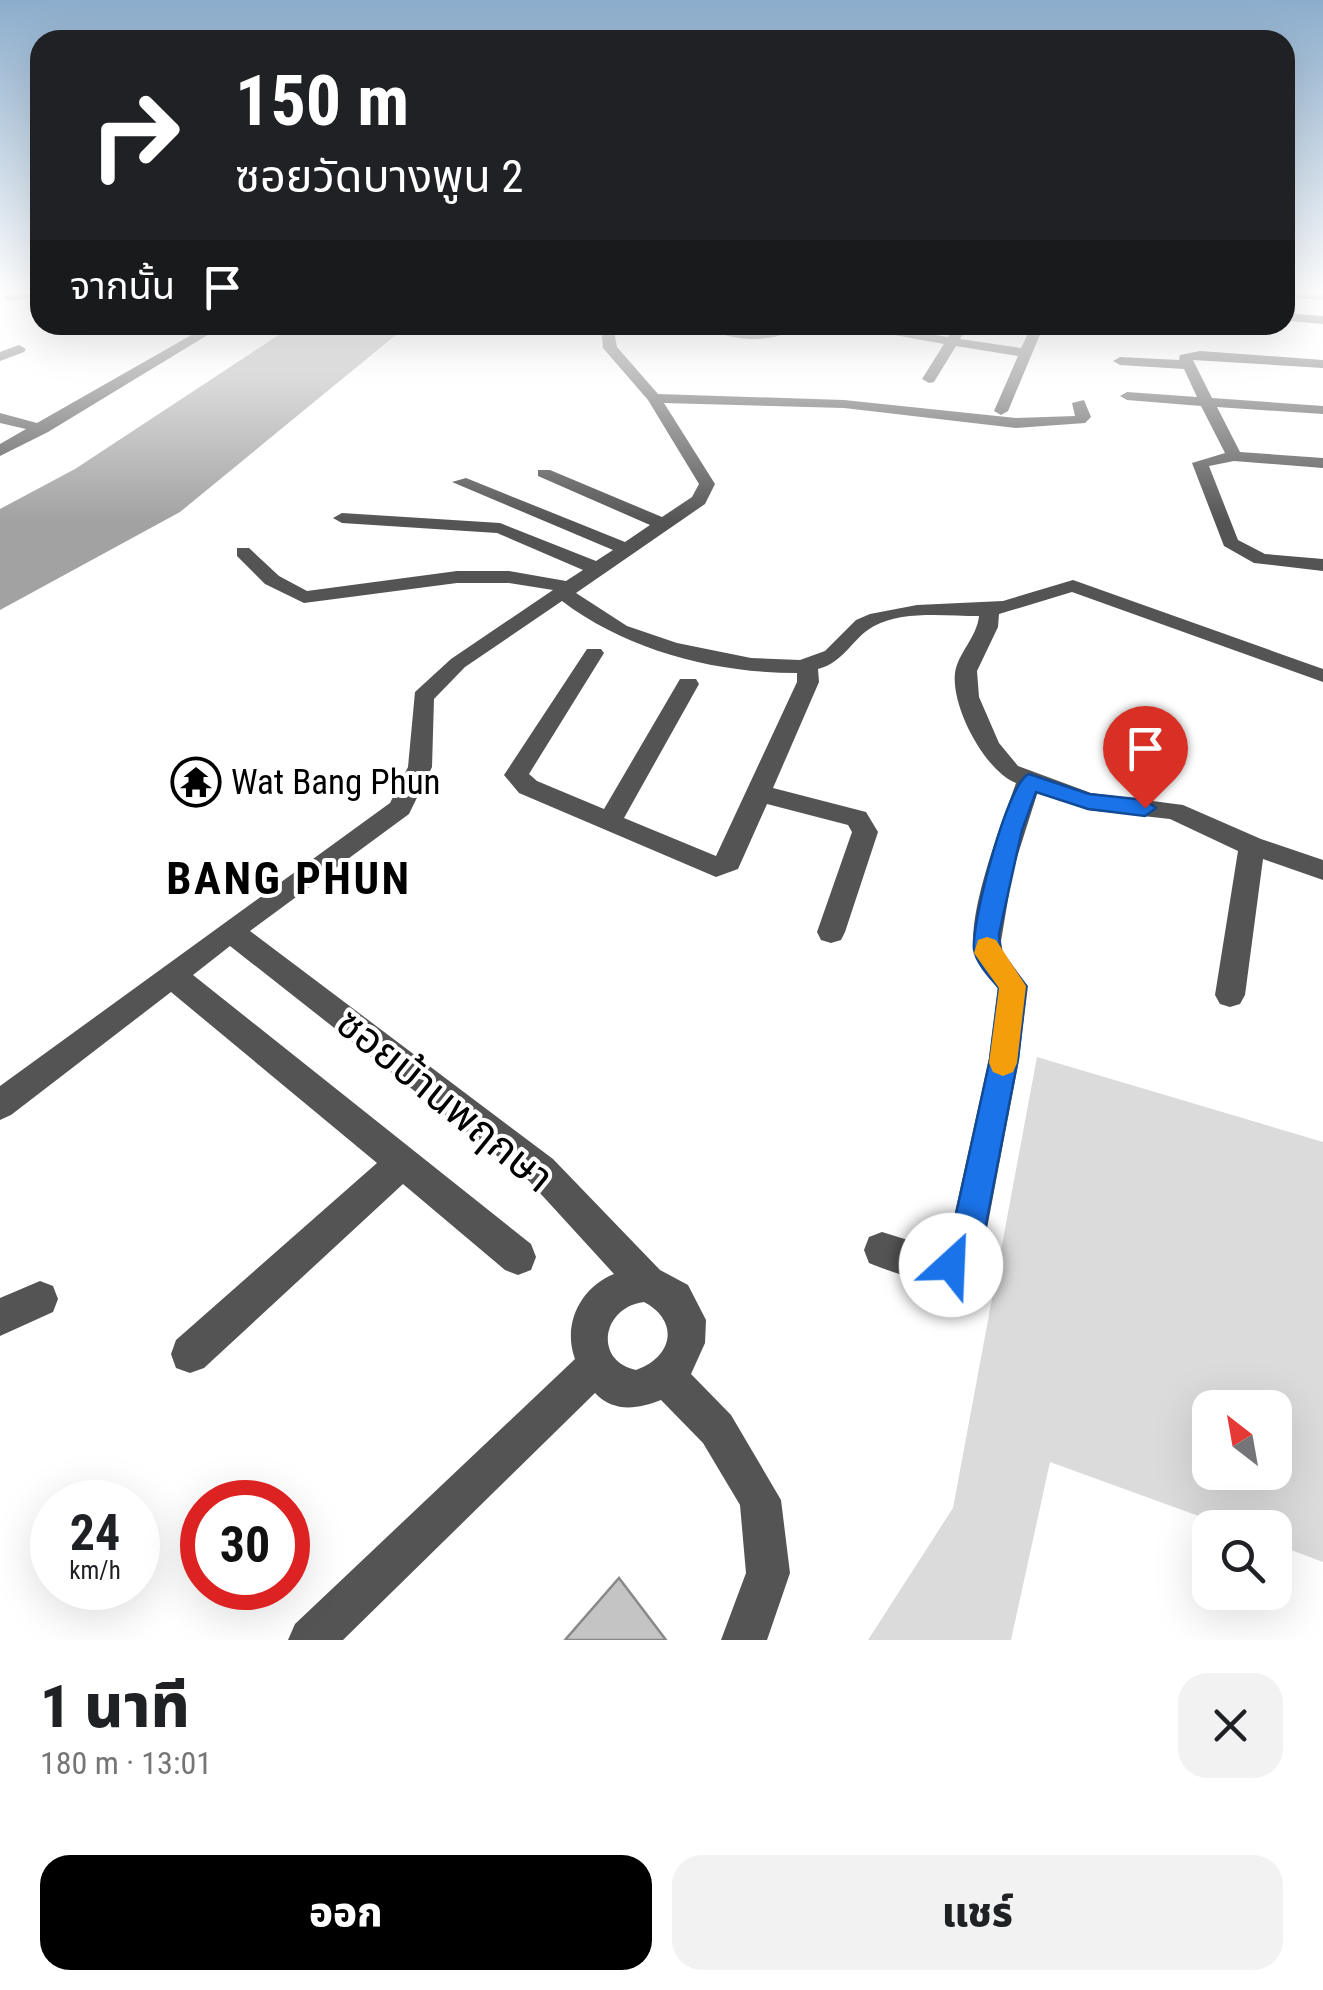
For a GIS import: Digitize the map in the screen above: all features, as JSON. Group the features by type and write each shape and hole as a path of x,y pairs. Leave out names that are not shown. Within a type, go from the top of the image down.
{"street":[{"path":"0,451 145,369"},
{"path":"0,1105 230,930 400,808 420,766 423,697 458,664 699,500 707,484 700,467 654,398 628,369"},
{"path":"929,380 936,369"},
{"path":"1000,410 1019,369"},
{"path":"1190,369 1234,456"},
{"path":"1127,396 1320,414"},
{"path":"654,398 844,404 1044,424 1080,420 1083,417 1079,403"},
{"path":"0,418 43,429"},
{"path":"1323,463 1234,456 1200,463 1230,542 1239,551 1258,558 1323,565"},
{"path":"544,473 665,524"},
{"path":"460,482 630,550"},
{"path":"342,518 500,528 600,570"},
{"path":"243,552 272,580 304,597 458,577 509,577 568,590 596,618 632,635 741,663 807,665 845,648 864,622 894,614 989,610 1021,604 1042,592 1073,586 1323,676"},
{"path":"989,610 988,627 966,671 968,698 989,746 1010,772 1088,802 1174,811 1252,846 1323,870"},
{"path":"594,652 516,775 528,786 716,867 729,862 808,682 807,665"},
{"path":"610,821 688,684"},
{"path":"882,1250 937,1267 951,1265 964,1255 1004,1059 1013,986 987,953 986,934 1011,830 1029,782"},
{"path":"758,793 857,818 864,832 832,932"},
{"path":"1230,996 1252,846"},
{"name":"ซอยบ้านพฤกษา","path":"230,930 541,1170 647,1283 664,1288 678,1304 686,1322 687,1343 680,1362 667,1378"},
{"path":"173,976 518,1258"},
{"path":"190,1354 402,1164"},
{"path":"647,1283 628,1284 611,1292 597,1306 590,1325 589,1346 596,1365 608,1380 628,1388 648,1387 667,1378 717,1430 760,1500 768,1573 744,1640"},
{"path":"0,1318 40,1299"},
{"path":"311,1640 596,1365"}],"shaded area":[{"path":"228,369 355,369 180,512 0,610 0,509 75,469"},
{"path":"1037,1057 1323,1142 1323,1562 1292,1550 1292,1510 1192,1510 1192,1514 1050,1462 1011,1640 868,1640 953,1508"}],"building":[{"path":"619,1578 666,1640 565,1640"}],"slow traffic":[{"path":"987,947 987,953 1013,986 1003,1063"}],"place":[{"name":"Wat Bang Phun","path":"196,782"}],"district":[{"name":"BANG PHUN","path":"289,878"}],"route":[{"path":"951,1265 964,1255 1004,1059 1013,986 987,953 986,934 1011,830 1029,782 1088,802 1145,808"}]}
